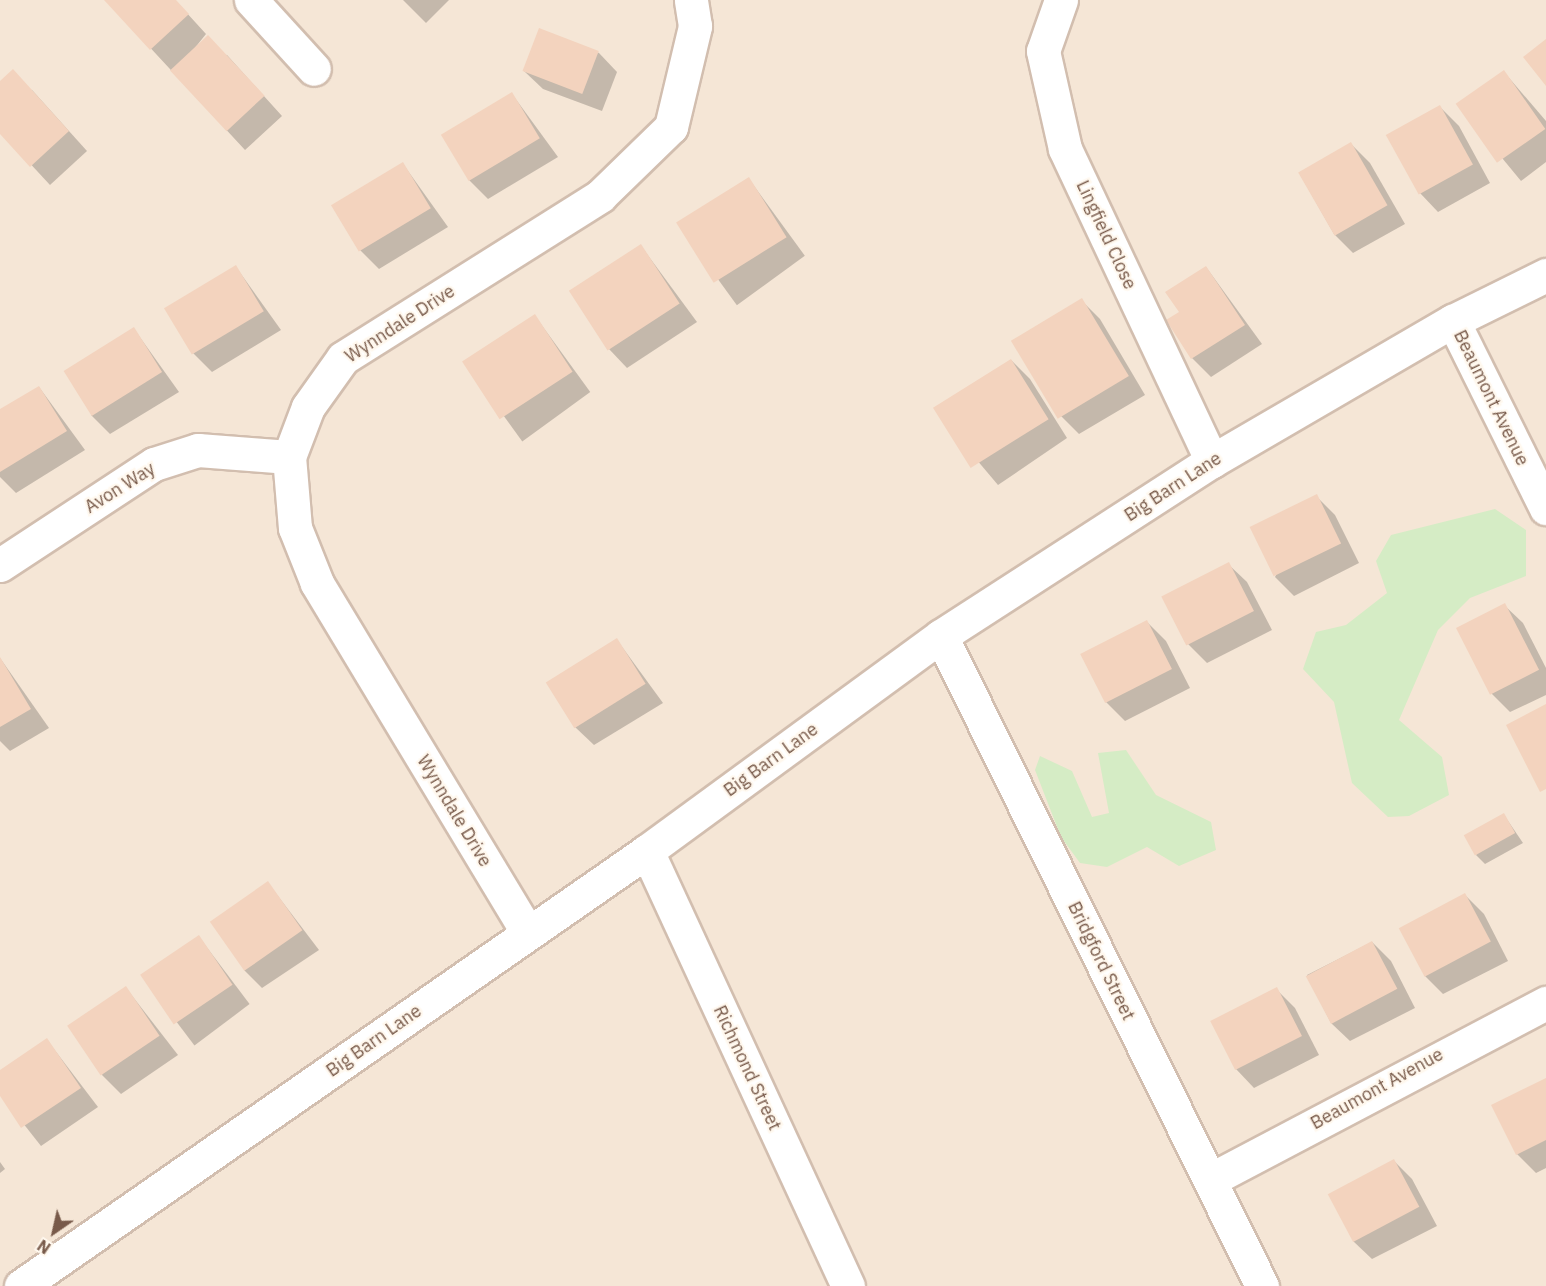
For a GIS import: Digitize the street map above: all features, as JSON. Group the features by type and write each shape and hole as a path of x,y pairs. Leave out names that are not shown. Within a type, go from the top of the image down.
{"street":[{"path":"251,0 314,69"},
{"name":"Wynndale Drive","path":"528,933 317,583 295,528 290,457 308,407 343,358 600,196 671,127 695,26 691,0"},
{"name":"Lingfield Close","path":"1061,0 1043,51 1065,149 1212,461"},
{"name":"Big Barn Lane","path":"21,1286 56,1276 528,933 647,851 941,636 1212,461 1453,321 1546,275"},
{"name":"Beaumont Avenue","path":"1453,321 1546,508"},
{"name":"Avon Way","path":"0,565 154,464 198,450 290,457"},
{"name":"Bridgford Street","path":"941,636 1262,1286"},
{"name":"Richmond Street","path":"647,851 848,1286"},
{"name":"Beaumont Avenue","path":"1210,1180 1546,1003"}],"shaded area":[{"path":"0,0 1546,0 1546,1286 0,1286"}],"green space":[{"path":"1495,509 1526,530 1526,576 1470,598 1438,630 1399,720 1442,757 1449,795 1409,816 1388,817 1352,783 1334,702 1303,669 1316,632 1346,625 1387,593 1376,561 1391,535"},
{"path":"1126,750 1156,795 1211,822 1216,850 1179,866 1147,847 1107,867 1080,863 1061,837 1035,770 1040,756 1072,771 1092,817 1109,813 1098,753"}],"building":[{"path":"104,0 176,0 189,14 150,50"},
{"path":"539,28 599,51 582,94 523,71"},
{"path":"208,35 265,96 227,131 170,70"},
{"path":"1546,39 1546,86 1523,57"},
{"path":"13,69 69,131 30,167 0,134 0,81"},
{"path":"1504,70 1545,129 1497,163 1456,104"},
{"path":"512,92 540,138 469,181 441,135"},
{"path":"1440,105 1473,164 1419,195 1386,135"},
{"path":"1351,142 1388,205 1335,236 1298,172"},
{"path":"403,162 431,208 359,252 331,205"},
{"path":"749,177 787,237 714,283 676,223"},
{"path":"641,244 680,304 608,350 569,291"},
{"path":"236,265 264,311 192,355 164,308"},
{"path":"1206,266 1245,325 1191,359 1166,320 1179,312 1165,292"},
{"path":"1082,298 1129,376 1058,419 1011,341"},
{"path":"535,314 573,372 500,419 462,361"},
{"path":"134,327 162,372 92,416 64,371"},
{"path":"1011,359 1049,419 971,468 933,408"},
{"path":"39,386 67,431 0,472 0,409"},
{"path":"1317,494 1341,543 1274,576 1250,527"},
{"path":"1229,562 1254,611 1186,646 1161,597"},
{"path":"1505,603 1539,670 1490,695 1456,628"},
{"path":"1147,620 1172,669 1105,703 1080,654"},
{"path":"617,638 646,684 574,728 546,683"},
{"path":"0,657 31,709 0,727"},
{"path":"1546,704 1546,789 1540,792 1506,725"},
{"path":"1504,813 1515,833 1475,855 1464,835"},
{"path":"268,881 302,930 244,971 210,922"},
{"path":"1465,893 1491,942 1425,977 1399,928"},
{"path":"199,935 233,985 174,1024 140,975"},
{"path":"1372,941 1397,989 1331,1024 1306,976"},
{"path":"126,986 160,1036 101,1075 67,1026"},
{"path":"1277,987 1302,1036 1235,1070 1210,1021"},
{"path":"47,1038 81,1088 21,1128 0,1096 0,1070"},
{"path":"1546,1078 1546,1140 1516,1155 1491,1105"},
{"path":"1394,1159 1419,1207 1353,1242 1328,1194"}]}
